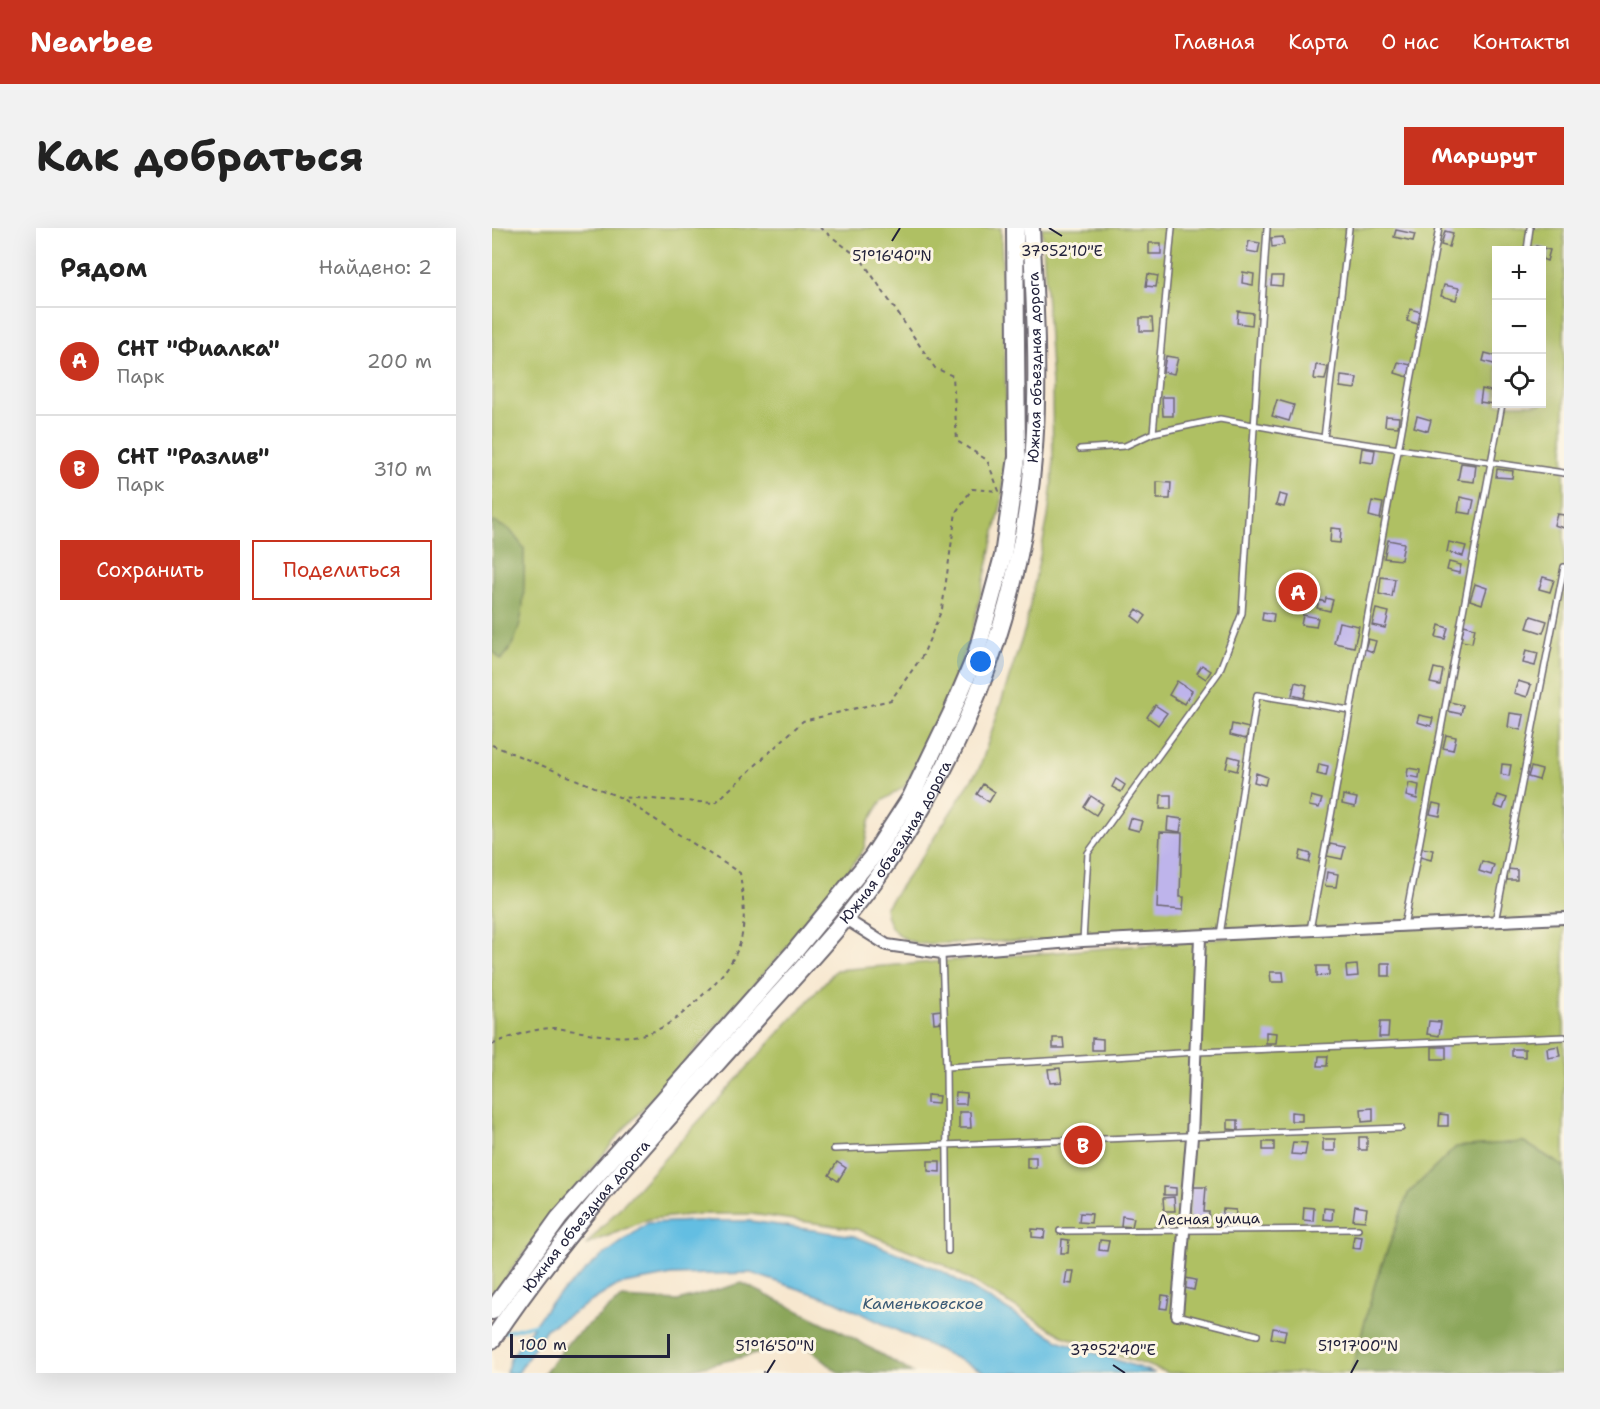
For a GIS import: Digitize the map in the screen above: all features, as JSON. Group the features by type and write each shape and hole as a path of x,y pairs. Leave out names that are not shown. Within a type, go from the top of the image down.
{"main road":[{"name":"Южная объездная дорога","path":"492,1340 528,1285 843,907 911,797 951,714 976,655 1003,556 1017,457 1016,228"},
{"name":"Южная объездная дорога","path":"492,1311 559,1218 843,907 886,865 924,806 972,712 999,641 1022,542 1034,446 1036,371 1031,228"}],"street":[{"path":"843,907 887,945 942,954 1083,941 1564,918"},
{"path":"1177,1315 1192,1137 1200,937"}],"lane":[{"path":"1153,433 1172,228"},
{"path":"1083,941 1088,853 1220,672 1242,613 1267,228"},
{"path":"1324,438 1349,228"},
{"path":"1310,931 1439,228"},
{"path":"1528,246 1530,228"},
{"path":"1404,926 1501,408"},
{"path":"1080,449 1125,446 1153,433 1220,419 1324,438 1493,460 1564,473"},
{"path":"1494,922 1564,567"},
{"path":"1220,935 1257,695 1349,710"},
{"path":"942,954 948,1251"},
{"path":"946,1067 1197,1052 1564,1037"},
{"path":"834,1149 947,1143 1192,1137 1401,1128"},
{"name":"Лесная улица","path":"1060,1231 1358,1229"},
{"path":"1177,1315 1257,1335"}],"path":[{"path":"619,797 715,803 804,721 891,700 923,655 942,609 956,512 972,489 999,491 987,460 957,441 953,376 935,368 861,259 820,228"},
{"path":"492,745 619,797 740,873 746,917 738,948 727,971 682,1015 649,1033 611,1036 551,1028 492,1045"}],"green space":[{"path":"492,228 1001,228 1007,428 1002,501 972,633 945,708 905,786 881,802 869,822 864,849 819,912 619,1135 513,1267 492,1300"},
{"path":"1042,228 1564,228 1564,1167 1524,1142 1456,1147 1408,1194 1375,1284 1351,1373 1169,1373 1063,1336 943,1264 856,1229 752,1214 699,1214 649,1219 586,1245 836,970 1292,933 920,944 900,936 892,928 885,908 923,855 980,767 1025,629 1048,517 1053,473 1052,385"},
{"path":"492,521 510,530 524,548 524,592 520,622 510,649 501,660 492,650"},
{"path":"1524,1142 1564,1167 1564,1373 1351,1373 1375,1284 1408,1194 1456,1147"},
{"path":"742,1283 848,1335 913,1373 839,1373 802,1343 675,1373 544,1373 571,1339 621,1298 678,1301"}],"water":[{"name":"Каменьковское","path":"750,1221 854,1236 940,1270 1060,1341 1155,1373 987,1373 835,1301 751,1273 672,1275 618,1285 546,1329 518,1373 506,1373 510,1359 549,1304 597,1260 648,1223"}],"building":[{"path":"1396,230 1415,234 1413,241 1394,237"},
{"path":"1445,231 1453,233 1449,247 1441,245"},
{"path":"1283,237 1284,245 1272,247 1271,238"},
{"path":"1249,241 1260,243 1258,253 1247,251"},
{"path":"1149,243 1161,243 1161,254 1149,254"},
{"path":"1546,249 1550,250 1546,261"},
{"path":"1243,272 1254,274 1253,285 1242,283"},
{"path":"1148,274 1158,276 1156,287 1146,286"},
{"path":"1272,276 1283,276 1282,286 1271,285"},
{"path":"1444,285 1459,288 1456,300 1441,296"},
{"path":"1410,309 1421,312 1418,324 1407,321"},
{"path":"1238,311 1253,313 1252,325 1237,323"},
{"path":"1140,318 1152,318 1153,331 1140,331"},
{"path":"1485,353 1492,355 1492,364 1483,361"},
{"path":"1166,356 1178,358 1174,374 1163,372"},
{"path":"1398,362 1411,365 1408,377 1395,373"},
{"path":"1316,365 1328,367 1325,380 1314,379"},
{"path":"1341,376 1357,378 1355,389 1340,387"},
{"path":"1482,389 1492,391 1492,404 1480,402"},
{"path":"1162,397 1173,397 1173,416 1163,416"},
{"path":"1277,400 1294,405 1289,421 1272,416"},
{"path":"1386,416 1399,417 1398,427 1385,426"},
{"path":"1417,416 1431,420 1428,431 1414,427"},
{"path":"1362,448 1375,450 1373,463 1360,461"},
{"path":"1461,463 1476,465 1474,482 1458,480"},
{"path":"1497,469 1513,471 1512,478 1496,477"},
{"path":"1157,482 1171,483 1170,499 1157,499"},
{"path":"1279,494 1287,496 1284,507 1276,505"},
{"path":"1460,497 1474,500 1471,514 1458,512"},
{"path":"1372,501 1383,503 1380,519 1369,516"},
{"path":"1557,514 1564,515 1564,528 1554,525"},
{"path":"1331,528 1341,529 1340,543 1330,542"},
{"path":"1388,540 1404,543 1401,560 1384,558"},
{"path":"1449,542 1466,546 1463,556 1447,552"},
{"path":"1449,562 1461,565 1459,573 1447,570"},
{"path":"1381,577 1395,579 1392,597 1379,594"},
{"path":"1543,577 1554,580 1550,592 1539,589"},
{"path":"1475,584 1487,588 1482,604 1470,600"},
{"path":"1326,598 1333,600 1330,611 1317,608 1319,600 1325,602"},
{"path":"1137,609 1146,616 1141,623 1132,616"},
{"path":"1376,609 1389,612 1385,628 1372,625"},
{"path":"1263,612 1274,614 1273,622 1262,620"},
{"path":"1303,615 1318,618 1316,627 1301,625"},
{"path":"1531,616 1547,621 1543,633 1527,628"},
{"path":"1339,622 1359,626 1354,647 1334,643"},
{"path":"1439,625 1448,628 1445,639 1436,637"},
{"path":"1464,625 1475,628 1472,643 1461,641"},
{"path":"1368,639 1376,641 1373,652 1365,649"},
{"path":"1526,650 1538,653 1535,666 1523,663"},
{"path":"1202,665 1211,671 1206,679 1197,673"},
{"path":"1434,668 1443,670 1440,685 1430,683"},
{"path":"1177,681 1192,691 1184,704 1169,695"},
{"path":"1518,681 1531,685 1527,697 1514,693"},
{"path":"1295,682 1307,685 1304,698 1292,695"},
{"path":"1450,702 1463,705 1461,714 1447,711"},
{"path":"1155,705 1167,713 1158,725 1147,717"},
{"path":"1510,713 1524,715 1521,730 1508,727"},
{"path":"1419,715 1433,718 1431,726 1417,722"},
{"path":"1232,724 1249,728 1246,739 1230,735"},
{"path":"1446,735 1456,737 1453,750 1443,748"},
{"path":"1229,756 1240,759 1237,771 1226,768"},
{"path":"1319,764 1328,766 1326,776 1317,774"},
{"path":"1502,764 1511,765 1509,776 1501,774"},
{"path":"1531,767 1542,770 1539,780 1528,777"},
{"path":"1408,768 1420,770 1419,778 1407,776"},
{"path":"1256,773 1267,777 1265,785 1254,782"},
{"path":"1116,779 1125,785 1121,792 1112,787"},
{"path":"1409,783 1419,785 1417,799 1406,796"},
{"path":"983,784 995,792 989,802 977,794"},
{"path":"1161,795 1171,795 1171,809 1160,809"},
{"path":"1343,795 1357,798 1355,807 1342,804"},
{"path":"1498,795 1507,798 1503,809 1494,806"},
{"path":"1091,796 1103,804 1096,815 1084,807"},
{"path":"1311,796 1322,799 1319,808 1309,806"},
{"path":"1433,803 1442,805 1440,816 1430,814"},
{"path":"1168,817 1182,819 1180,832 1167,830"},
{"path":"1130,818 1142,821 1139,831 1127,828"},
{"path":"1160,832 1182,833 1180,897 1184,897 1183,910 1157,908"},
{"path":"1330,844 1345,847 1342,859 1327,856"},
{"path":"1422,848 1433,850 1431,860 1420,857"},
{"path":"1301,851 1311,854 1309,863 1299,860"},
{"path":"1482,861 1494,865 1491,875 1479,871"},
{"path":"1507,869 1517,870 1517,880 1507,880"},
{"path":"1327,872 1338,874 1336,887 1325,886"},
{"path":"1381,963 1390,963 1390,976 1381,976"},
{"path":"1357,965 1358,976 1347,977 1346,966"},
{"path":"1317,966 1329,966 1329,975 1317,976"},
{"path":"1270,972 1283,972 1284,982 1271,982"},
{"path":"941,1010 942,1022 934,1023 933,1011"},
{"path":"1429,1021 1441,1022 1439,1036 1427,1034"},
{"path":"1380,1022 1389,1022 1388,1037 1379,1037"},
{"path":"1266,1032 1277,1033 1276,1043 1266,1043"},
{"path":"1053,1038 1063,1038 1064,1048 1053,1048"},
{"path":"1092,1038 1103,1039 1103,1050 1092,1050"},
{"path":"1558,1046 1560,1056 1548,1058 1547,1048"},
{"path":"1432,1047 1446,1047 1446,1059 1432,1059"},
{"path":"1512,1049 1525,1049 1525,1057 1512,1056"},
{"path":"1319,1056 1328,1056 1327,1066 1318,1066"},
{"path":"1060,1068 1062,1082 1050,1083 1048,1069"},
{"path":"956,1092 967,1093 966,1104 955,1104"},
{"path":"927,1095 939,1096 938,1104 927,1103"},
{"path":"1373,1108 1373,1121 1362,1122 1361,1109"},
{"path":"959,1112 970,1112 971,1128 959,1128"},
{"path":"1291,1112 1302,1113 1302,1121 1291,1121"},
{"path":"1440,1114 1448,1115 1448,1126 1439,1126"},
{"path":"1228,1120 1238,1120 1238,1130 1228,1129"},
{"path":"1359,1137 1367,1137 1367,1150 1359,1150"},
{"path":"1323,1139 1335,1139 1335,1151 1323,1151"},
{"path":"1263,1142 1274,1142 1274,1150 1263,1150"},
{"path":"1293,1142 1307,1143 1305,1155 1291,1154"},
{"path":"1027,1157 1036,1157 1036,1168 1027,1168"},
{"path":"928,1161 940,1161 940,1172 928,1171"},
{"path":"837,1162 846,1168 838,1181 829,1175"},
{"path":"1164,1187 1176,1188 1176,1195 1164,1195"},
{"path":"1191,1187 1206,1187 1204,1212 1209,1212 1208,1223 1189,1221"},
{"path":"1174,1197 1175,1211 1164,1211 1163,1198"},
{"path":"1355,1206 1367,1208 1365,1221 1353,1220"},
{"path":"1304,1207 1314,1208 1313,1221 1303,1220"},
{"path":"1324,1208 1333,1209 1332,1220 1323,1219"},
{"path":"1223,1209 1236,1210 1235,1223 1222,1222"},
{"path":"1080,1213 1092,1214 1091,1223 1079,1222"},
{"path":"1122,1216 1134,1218 1132,1227 1121,1226"},
{"path":"1032,1229 1045,1230 1044,1238 1032,1237"},
{"path":"1354,1236 1362,1237 1360,1249 1352,1248"},
{"path":"1062,1239 1069,1240 1068,1253 1061,1253"},
{"path":"1100,1240 1109,1241 1107,1251 1099,1250"},
{"path":"1067,1271 1074,1271 1072,1284 1065,1283"},
{"path":"1186,1278 1196,1280 1194,1290 1185,1288"},
{"path":"1162,1295 1169,1296 1167,1309 1160,1308"},
{"path":"1273,1328 1286,1330 1284,1341 1271,1338"}],"waterway":[{"path":"505,1332 535,1324"}],"place":[{"name":"СНТ \"Фиалка\"","path":"1298,592"},
{"name":"СНТ \"Разлив\"","path":"1083,1145"}]}
